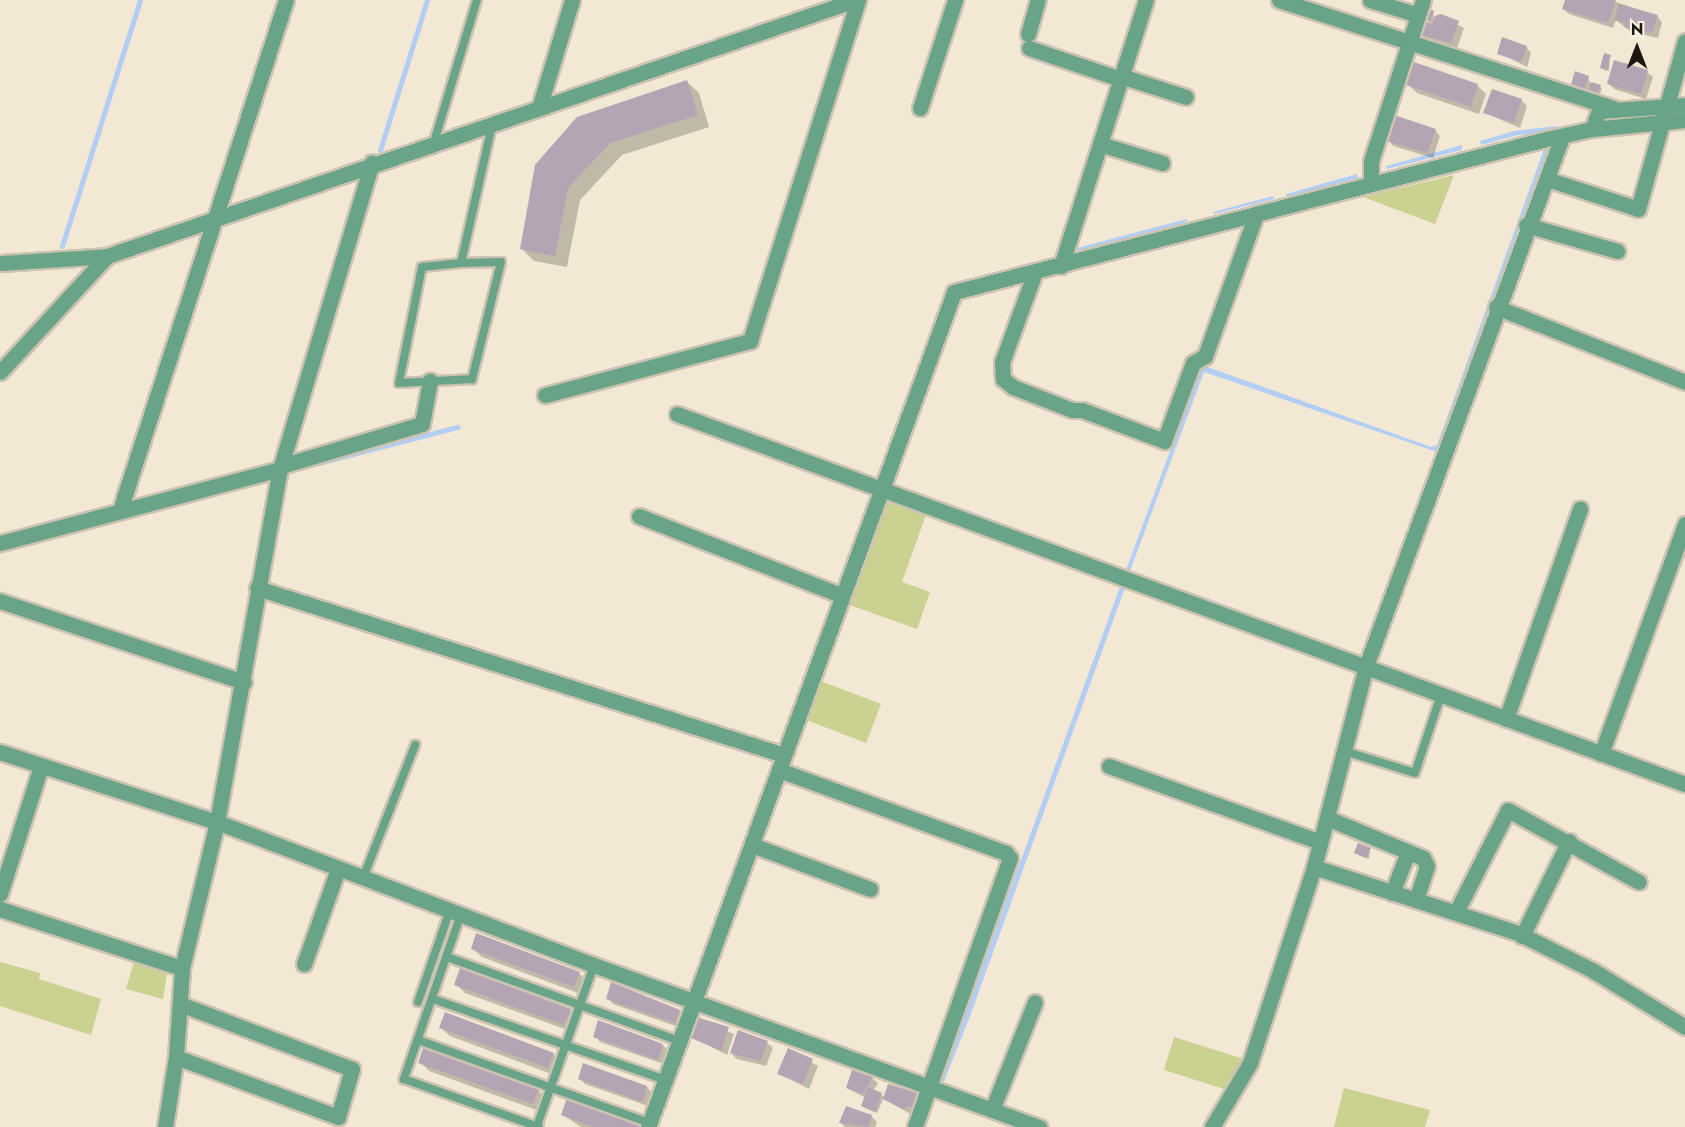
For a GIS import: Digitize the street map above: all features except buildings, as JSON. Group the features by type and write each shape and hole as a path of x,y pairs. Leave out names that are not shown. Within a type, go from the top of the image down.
{"street":[{"path":"120,510 286,0"},
{"path":"539,108 572,0"},
{"path":"0,263 107,256 372,163 857,0"},
{"path":"545,395 750,341 857,0"},
{"path":"920,108 955,0"},
{"path":"1038,0 1029,41 1121,78 1186,97"},
{"path":"1061,266 1146,0"},
{"path":"1279,0 1613,108"},
{"path":"1370,0 1420,7 1371,161 1371,184"},
{"path":"1547,179 1638,209 1664,121 1665,104 1685,40"},
{"path":"1592,129 1595,114 1613,108 1665,104 1685,105"},
{"path":"649,1125 879,488 954,292 1592,129 1685,120"},
{"path":"1212,1127 1250,1063 1314,867 1365,666 1526,225 1547,179 1562,137"},
{"path":"1100,144 1162,163"},
{"path":"165,1127 176,1057 182,968 217,822 244,682 256,588 281,467 372,163"},
{"path":"1035,272 1002,362 1003,379 1013,387 1072,411 1082,410 1164,441 1193,363 1205,356 1256,214"},
{"path":"1526,225 1617,251"},
{"path":"0,372 107,256"},
{"path":"1496,307 1685,382"},
{"path":"0,543 281,467 422,424 430,381"},
{"path":"677,414 1685,784"},
{"path":"1506,719 1580,509"},
{"path":"639,516 841,595"},
{"path":"1600,754 1685,524"},
{"path":"256,588 784,755"},
{"path":"0,601 244,682"},
{"path":"0,752 217,822 594,965 1039,1127"},
{"path":"0,894 40,766"},
{"path":"1108,766 1320,842"},
{"path":"778,770 1006,853 1010,858 915,1127"},
{"path":"1456,912 1508,810 1569,841 1639,882"},
{"path":"1326,818 1423,858 1427,866 1416,900"},
{"path":"1522,936 1569,841"},
{"path":"752,845 870,888"},
{"path":"1392,893 1408,852"},
{"path":"1314,867 1456,912 1522,936 1592,970 1685,1027"},
{"path":"304,964 338,869"},
{"path":"0,909 182,968"},
{"path":"992,1110 1035,1002"},
{"path":"176,1057 338,1117 352,1070 180,1004"}],"lane":[{"path":"434,142 477,0"},
{"path":"461,263 493,123"},
{"path":"501,262 472,379 399,383 422,267 461,263 501,262"},
{"path":"1344,751 1415,773 1441,695"},
{"path":"363,878 415,746"},
{"path":"456,912 447,957 404,1078 538,1127 594,965"},
{"path":"418,1002 456,912"},
{"path":"447,957 679,1041"},
{"path":"433,999 665,1080"},
{"path":"418,1040 551,1087 649,1125"}],"green space":[{"path":"1454,175 1435,224 1363,197"},
{"path":"886,497 927,512 902,582 930,592 917,629 847,604"},
{"path":"818,680 881,704 866,743 804,719"},
{"path":"0,962 40,973 39,979 101,999 91,1035 0,1006"},
{"path":"134,962 167,973 163,999 126,989"},
{"path":"1174,1037 1244,1059 1224,1089 1164,1070"},
{"path":"1344,1088 1430,1110 1425,1127 1334,1127"}],"water":[{"path":"1557,126 1557,131 1518,135 1481,145 1480,141 1514,131"},
{"path":"1462,145 1462,150 1387,169 1386,166"},
{"path":"1544,149 1549,150 1437,452 1204,372 1130,571 1126,570 1202,365 1431,447 1437,445"},
{"path":"1357,174 1358,178 1286,197 1286,194"},
{"path":"1273,196 1274,199 1214,214 1213,212"},
{"path":"1187,219 1187,222 1073,253 1073,249"},
{"path":"1121,584 1126,585 969,1019 943,1084 940,1084"}],"waterway":[{"path":"62,246 140,0"},
{"path":"380,150 427,0"},
{"path":"299,468 458,427"}]}
